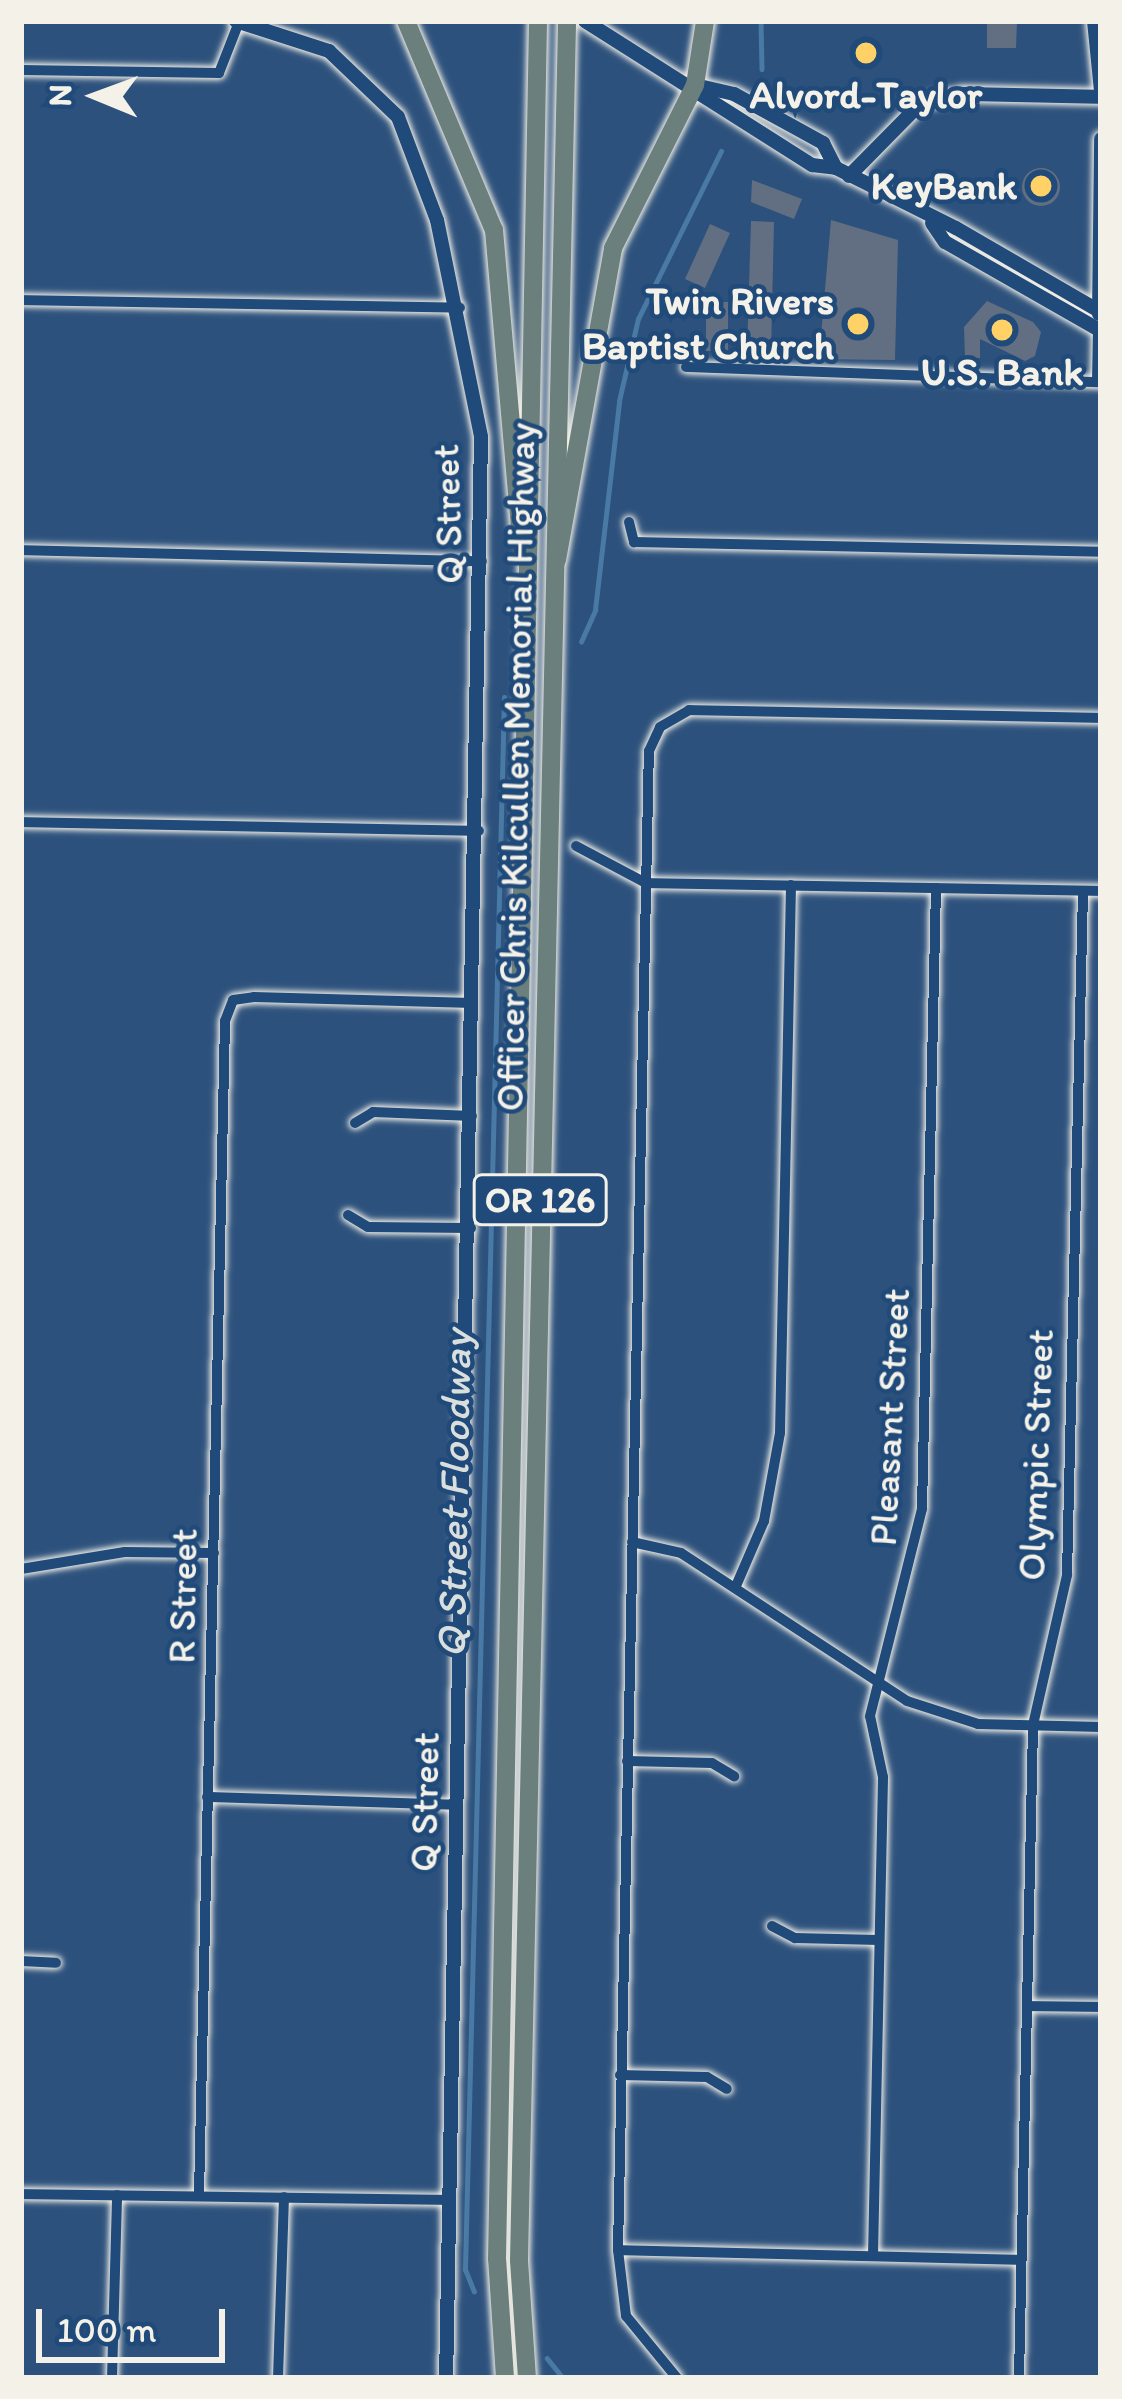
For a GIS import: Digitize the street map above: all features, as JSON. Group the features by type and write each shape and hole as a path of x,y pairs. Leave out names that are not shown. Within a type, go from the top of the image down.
{"highway":[{"path":"406,21 494,230 512,358 517,522 529,555"},
{"name":"Officer Chris Kilcullen Memorial Highway","path":"505,2378 496,2259 538,21"},
{"name":"Officer Chris Kilcullen Memorial Highway","path":"527,2378 519,2260 567,21"},
{"path":"552,576 568,531 580,409 614,248 695,85 705,21"}],"street":[{"path":"21,70 219,73 237,21"},
{"name":"Q Street","path":"237,21 328,51 398,117 460,308 481,437 485,561 446,2378"},
{"path":"585,21 695,85 721,112 812,165 843,172 1100,311"},
{"path":"843,172 921,104 963,94 1101,94 1094,21"},
{"path":"695,85 734,94 823,143 843,172"},
{"path":"686,367 1099,381 1101,139"},
{"path":"932,223 945,242 1100,330"},
{"path":"21,300 460,308"},
{"path":"629,522 634,542 1101,552"},
{"path":"21,550 485,561"},
{"path":"676,2378 626,2316 618,2250 649,751 660,727 688,710 1101,718"},
{"path":"21,822 479,831"},
{"path":"575,846 646,883 1101,892"},
{"path":"736,1586 764,1521 780,1432 791,885"},
{"name":"Pleasant Street","path":"873,2256 879,1940 874,1681 922,1509 936,888"},
{"name":"Olympic Street","path":"1019,2378 1033,1726 1067,1575 1082,891"},
{"name":"R Street","path":"199,2195 233,1000 475,1003"},
{"path":"355,1123 373,1112 472,1116"},
{"path":"348,1215 368,1227 471,1228"},
{"path":"632,1542 681,1553 874,1681 978,1724 1101,1727"},
{"path":"21,1569 125,1552 214,1553"},
{"path":"627,1761 712,1763 734,1776"},
{"path":"207,1797 458,1805"},
{"path":"772,1926 795,1938 879,1940"},
{"path":"21,1961 56,1963"},
{"path":"1027,2006 1101,2007"},
{"path":"620,2075 706,2077 728,2089"},
{"path":"21,2194 449,2200"},
{"path":"112,2378 117,2195"},
{"path":"278,2378 284,2197"},
{"path":"618,2250 1021,2260"}],"building":[{"path":"987,21 1017,21 1016,48 987,48"},
{"name":"KeyBank","path":"1041,168 1055,173 1060,187 1055,201 1041,206 1027,201 1022,187 1027,173"},
{"path":"752,180 802,199 794,219 751,202"},
{"name":"Twin Rivers Baptist Church","path":"831,220 898,240 895,360 819,359"},
{"path":"751,221 774,222 771,352 747,352"},
{"path":"710,224 730,233 705,288 685,279"},
{"name":"U.S. Bank","path":"987,301 1033,322 1041,332 1035,356 1025,361 980,339 980,358 965,358 964,327"},
{"path":"706,302 728,302 728,351 706,351"}],"waterway":[{"name":"Q Street Floodway","path":"761,21 762,69"},
{"name":"Q Street Floodway","path":"581,642 595,610 619,401 638,319 721,151"},
{"name":"Q Street Floodway","path":"474,2292 465,2270 504,697"},
{"name":"Q Street Floodway","path":"547,2358 563,2378"}],"place":[{"name":"Alvord-Taylor","path":"866,53"},
{"name":"KeyBank","path":"1041,186"},
{"name":"Twin Rivers Baptist Church","path":"858,324"},
{"name":"U.S. Bank","path":"1002,330"}]}
